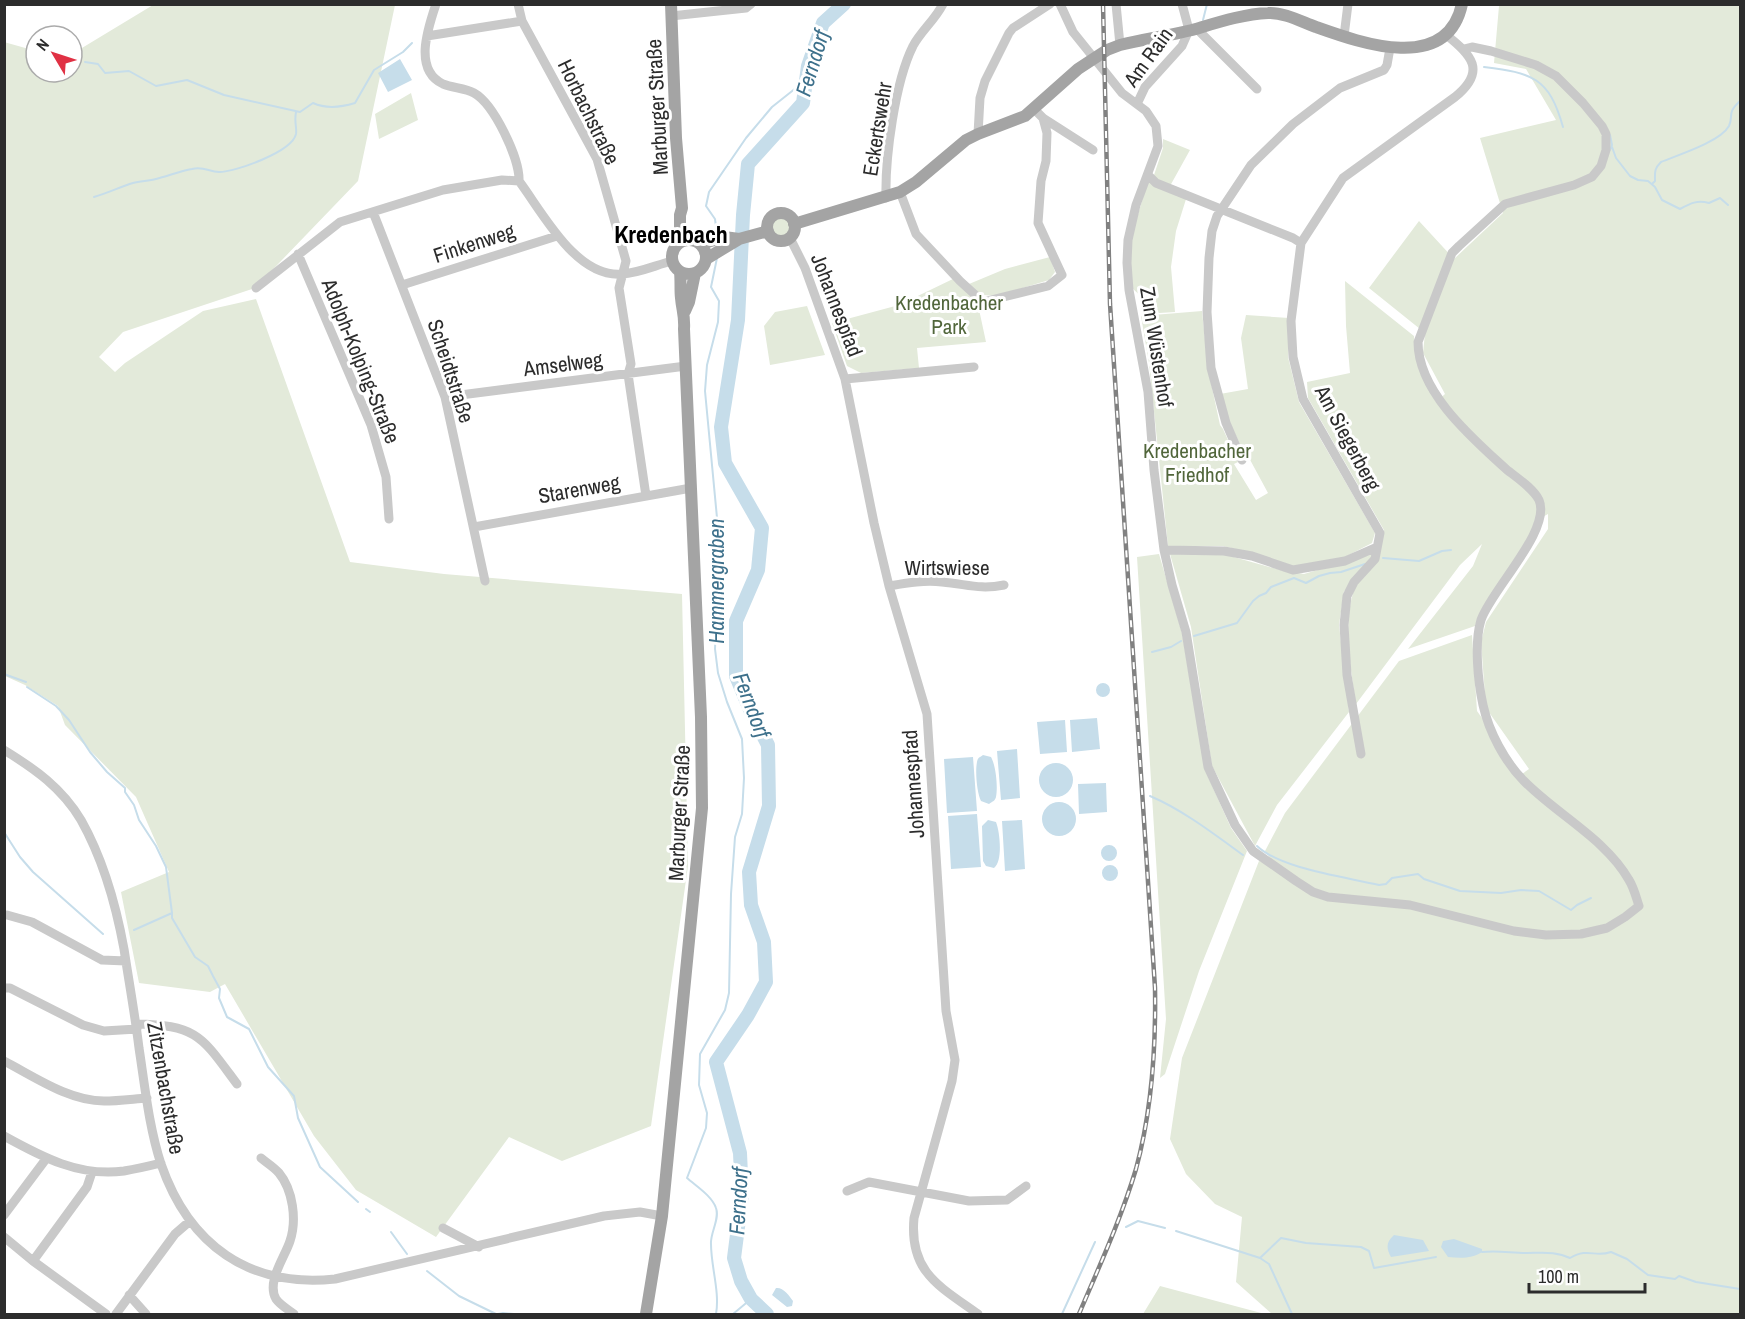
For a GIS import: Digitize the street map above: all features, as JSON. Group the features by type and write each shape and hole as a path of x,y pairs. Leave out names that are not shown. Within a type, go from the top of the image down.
{"main road":[{"path":"794,224 900,192 978,134 1015,120 1034,109 1064,80 1094,58 1120,45 1247,16 1271,13 1344,36 1390,48 1408,49 1437,41 1454,25 1462,4"},
{"name":"Marburger Straße","path":"671,10 676,138 682,208 680,242"},
{"name":"Marburger Straße","path":"682,208 687,214 697,242"},
{"path":"777,214 788,216 794,224 794,232 785,241 771,237 768,231 769,221 777,214"},
{"path":"697,242 706,253 702,269 695,273 680,272 672,261 672,252 680,242 697,242 724,237 739,239 768,231"},
{"path":"706,259 739,239"},
{"name":"Marburger Straße","path":"646,1314 662,1215 702,808 701,717 685,311 681,298 680,272"},
{"name":"Marburger Straße","path":"685,311 690,302 695,273"}],"street":[{"path":"436,4 427,36 425,57 432,76 452,87 473,92 487,102 520,170 519,182 556,236 578,255 607,273 623,274 672,261"},
{"name":"Horbachstraße","path":"518,4 522,21 597,159 626,261 620,288 631,364 628,374 646,496"},
{"path":"671,10 746,8 751,4"},
{"name":"Eckertswehr","path":"886,198 885,176 898,89 913,46 943,4"},
{"path":"978,134 980,98 985,81 1009,33 1012,28 1050,4"},
{"name":"Zum Wüstenhof","path":"1060,4 1073,32 1122,93 1146,111 1156,126 1158,146 1136,205 1128,240 1129,290 1148,392 1154,470 1164,550 1186,632 1208,767 1235,825 1253,851 1313,892 1328,897 1410,905 1515,931 1581,934 1607,928 1625,918 1639,906 1628,877 1610,857 1576,822 1536,792 1515,772 1498,743 1483,706 1476,643 1478,629 1487,605 1532,537 1540,518 1541,507 1538,497 1483,448 1450,414 1431,386 1418,351 1419,335 1452,253 1505,204 1574,185 1592,177 1601,166 1606,150 1606,134 1576,95 1547,70 1491,51 1472,47 1464,49"},
{"path":"1116,4 1120,45"},
{"path":"1182,4 1193,29 1257,89"},
{"path":"1344,36 1348,4"},
{"path":"427,36 522,21"},
{"name":"Am Rain","path":"1137,104 1145,87 1182,46 1193,29"},
{"path":"1445,34 1464,49"},
{"path":"1242,460 1226,423 1211,368 1207,312 1212,231 1221,209 1251,165 1293,124 1340,88 1384,70 1390,48"},
{"name":"Am Siegerberg","path":"1377,547 1380,533 1303,399 1293,357 1291,321 1301,243 1343,178 1467,87 1473,77 1473,65 1464,49"},
{"path":"1034,109 1043,118 1093,150"},
{"path":"900,192 916,234 983,302 1048,286 1062,275 1038,223 1041,181 1046,161 1047,133 1043,118"},
{"path":"1148,175 1156,183 1301,243"},
{"path":"256,288 340,222 443,190 502,180 519,182"},
{"name":"Scheidtstraße","path":"373,212 445,397 484,581"},
{"name":"Finkenweg","path":"402,285 556,236"},
{"name":"Johannespfad","path":"789,238 805,268 845,379 889,586 927,714 946,999 955,1060 952,1081 920,1191 912,1235 916,1255 924,1270 938,1284 978,1314"},
{"name":"Adolph-Kolping-Straße","path":"298,254 371,425 386,477 389,519"},
{"name":"Amselweg","path":"445,397 686,366"},
{"path":"845,379 974,367"},
{"name":"Starenweg","path":"474,527 691,488"},
{"path":"1164,550 1224,551 1252,556 1293,570 1345,561 1377,547"},
{"path":"1361,754 1347,675 1344,625 1347,596 1354,582 1375,559 1377,547"},
{"name":"Wirtswiese","path":"889,586 921,581 987,588 1004,585"},
{"name":"Zitzenbachstraße","path":"4,750 37,770 62,793 81,820 99,856 110,891 126,961 147,1098 161,1163 170,1186 190,1221 216,1249 250,1270 275,1278 296,1281 334,1280 604,1216 640,1212 662,1215"},
{"path":"7,915 32,922 102,960 126,961"},
{"path":"4,988 10,988 83,1025 104,1031 165,1024 186,1030 200,1038 212,1049 237,1084"},
{"path":"4,1061 61,1091 82,1098 103,1101 147,1098"},
{"path":"4,1136 46,1158 71,1168 92,1172 123,1171 161,1163"},
{"path":"4,1215 46,1158"},
{"path":"261,1158 279,1173 291,1201 294,1222 291,1240 275,1278 274,1291 277,1300 294,1314"},
{"path":"33,1261 87,1187 92,1172"},
{"path":"847,1191 869,1182 969,1201 1007,1200 1026,1186"},
{"path":"116,1314 175,1234 190,1221"},
{"path":"443,1228 480,1247"},
{"path":"4,1237 106,1314"},
{"path":"129,1295 146,1314"}],"green space":[{"path":"153,5 395,5 358,181 255,288 123,332 99,357 115,372 203,311 256,299 350,562 444,574 682,594 688,866 651,1126 562,1161 509,1137 436,1237 356,1190 314,1136 225,984 210,992 139,983 121,892 169,872 136,797 65,725 58,706 25,685 5,676 4,42 24,48 24,84 84,84 84,47"},
{"path":"1486,5 1740,5 1740,1314 1272,1314 1236,1282 1242,1217 1215,1204 1186,1174 1170,1139 1182,1058 1259,861 1275,865 1265,851 1285,813 1399,661 1472,635 1477,711 1522,774 1529,769 1486,708 1481,642 1486,622 1548,529 1548,514 1539,519 1536,529 1475,626 1408,649 1473,566 1482,544 1460,565 1356,704 1348,630 1351,601 1355,588 1344,591 1339,625 1349,712 1277,805 1255,846 1212,766 1191,627 1170,554 1223,554 1284,571 1304,574 1379,552 1384,530 1308,398 1307,382 1350,373 1345,281 1414,336 1420,370 1436,402 1445,394 1423,353 1425,333 1369,288 1419,221 1454,259 1503,213 1480,138 1556,120 1526,69 1494,63 1499,6"},
{"path":"411,93 418,120 379,139 375,114"},
{"path":"1163,139 1190,150 1170,186 1153,178 1163,148"},
{"path":"1148,181 1187,196 1176,231 1171,267 1175,312 1159,313 1132,288 1130,241"},
{"path":"781,213 791,217 795,227 791,237 781,241 771,237 767,227 771,217"},
{"path":"1050,257 1055,272 1049,280 996,296 983,295 969,284 1005,269"},
{"name":"Kredenbacher Park","path":"955,278 977,300 986,342 917,348 919,368 861,373 847,366 832,323 899,305"},
{"path":"807,306 825,355 770,365 764,326 775,312"},
{"name":"Kredenbacher Friedhof","path":"1202,311 1208,369 1220,425 1238,462 1234,464 1256,500 1268,493 1248,456 1246,457 1229,421 1220,394 1248,389 1241,338 1246,315 1289,318 1288,357 1299,402 1375,533 1372,543 1343,558 1293,566 1223,546 1168,546 1149,363 1141,316"},
{"path":"1159,554 1182,633 1205,770 1231,828 1247,851 1199,971 1165,1074 1160,1078 1166,1019 1137,557"},
{"path":"1160,1286 1265,1314 1143,1314"}],"water":[{"path":"400,59 412,80 388,92 378,73"},
{"path":"1103,683 1108,685 1110,690 1108,695 1103,697 1098,695 1096,690 1098,685"},
{"path":"1097,718 1100,749 1072,752 1070,720"},
{"path":"1065,720 1067,752 1040,754 1037,722"},
{"path":"1017,749 1020,798 1001,800 997,751"},
{"path":"983,755 991,757 996,777 996,797 989,804 981,801 978,793 977,762 978,758"},
{"path":"973,757 977,811 947,813 944,759"},
{"path":"1056,763 1068,768 1073,780 1068,792 1056,797 1044,792 1039,780 1044,768"},
{"path":"1106,783 1107,812 1079,814 1078,784"},
{"path":"1059,802 1071,807 1076,819 1071,831 1059,836 1047,831 1042,819 1047,807"},
{"path":"977,814 981,867 951,869 948,816"},
{"path":"988,820 996,822 999,833 999,860 994,868 986,866 983,861 982,826"},
{"path":"1022,820 1025,869 1005,871 1002,821"},
{"path":"1109,845 1115,847 1117,853 1115,859 1109,861 1103,859 1101,853 1103,847"},
{"path":"1110,865 1116,867 1118,873 1116,879 1110,881 1104,879 1102,873 1104,867"},
{"path":"1394,1235 1423,1240 1429,1251 1391,1257 1388,1245"},
{"path":"1454,1239 1482,1249 1482,1252 1470,1257 1448,1257 1441,1247 1443,1241"},
{"path":"776,1288 788,1294 793,1301 792,1306 787,1307 772,1295"}],"waterway":[{"name":"Ferndorf","path":"767,1314 751,1299 741,1281 734,1258 742,1196 740,1153 716,1062 748,1015 766,982 764,942 751,905 749,872 769,806 768,745 736,676 736,621 758,570 762,528 725,463 721,427 738,320 748,164 803,103 808,66 823,23 844,4"},
{"path":"1203,20 1207,4"},
{"path":"85,62 98,64 105,73 129,71 156,86 187,80 224,95 300,112 313,103 334,107 355,103 374,70 403,52 412,43"},
{"path":"1484,67 1515,72 1536,80 1552,97 1563,127"},
{"name":"Hammergraben","path":"717,234 715,219 706,206 709,192 746,138 772,107 806,80"},
{"path":"1652,184 1655,181 1656,169 1661,162 1698,147 1724,132 1729,126 1733,109 1740,101"},
{"path":"94,197 133,183 188,170 200,168 215,172 227,171 262,160 285,148 292,141 296,134 296,112"},
{"path":"1610,135 1612,145 1610,150"},
{"path":"1612,147 1616,158 1630,176 1648,181 1655,187 1662,200 1680,209 1694,203 1709,203 1720,198 1728,205"},
{"name":"Hammergraben","path":"716,1314 717,1297 711,1244 717,1212 707,1195 687,1178 706,1128 707,1113 699,1085 700,1054 725,1010 729,993 731,894 735,837 742,814 744,778 742,739 718,673 715,649 719,539 705,391 707,365 718,322 719,301 711,287 717,258"},
{"path":"1383,558 1419,561 1442,551 1451,550"},
{"path":"1194,636 1237,623 1253,601 1271,587 1294,578 1306,583 1319,576 1365,564"},
{"path":"1152,652 1171,647 1181,641"},
{"path":"4,674 26,682"},
{"path":"27,687 56,706 69,720 90,752 125,788 139,820 166,867 172,913"},
{"path":"1150,796 1186,815 1243,855"},
{"path":"4,832 33,872 103,934"},
{"path":"1257,846 1268,854 1297,866 1379,885 1386,884 1392,878 1418,874 1424,879 1460,891 1501,893 1521,890 1539,891 1571,910 1591,898"},
{"path":"134,930 172,913 172,918 195,957 208,966 220,989 219,998 227,1017 249,1029 268,1067 294,1096 298,1118 320,1167 358,1202"},
{"path":"366,1209 370,1212"},
{"path":"1126,1227 1138,1221 1165,1228"},
{"path":"1176,1231 1260,1258 1281,1238 1306,1243 1361,1247 1369,1251 1374,1268 1436,1257"},
{"path":"391,1232 407,1254"},
{"path":"1062,1314 1095,1242"},
{"path":"1482,1252 1549,1253 1570,1258 1582,1253 1611,1252 1627,1259 1648,1275 1675,1279 1679,1276 1696,1282 1740,1289"},
{"path":"1260,1258 1269,1264 1292,1314"},
{"path":"427,1271 459,1296 496,1314"},
{"path":"733,1314 751,1299"},
{"path":"498,1314 514,1314"}],"railway":[{"path":"1079,1314 1117,1224 1136,1169 1149,1102 1154,1057 1155,1011 1110,304 1103,4"}],"district":[{"name":"Kredenbach","path":"671,234"}]}
